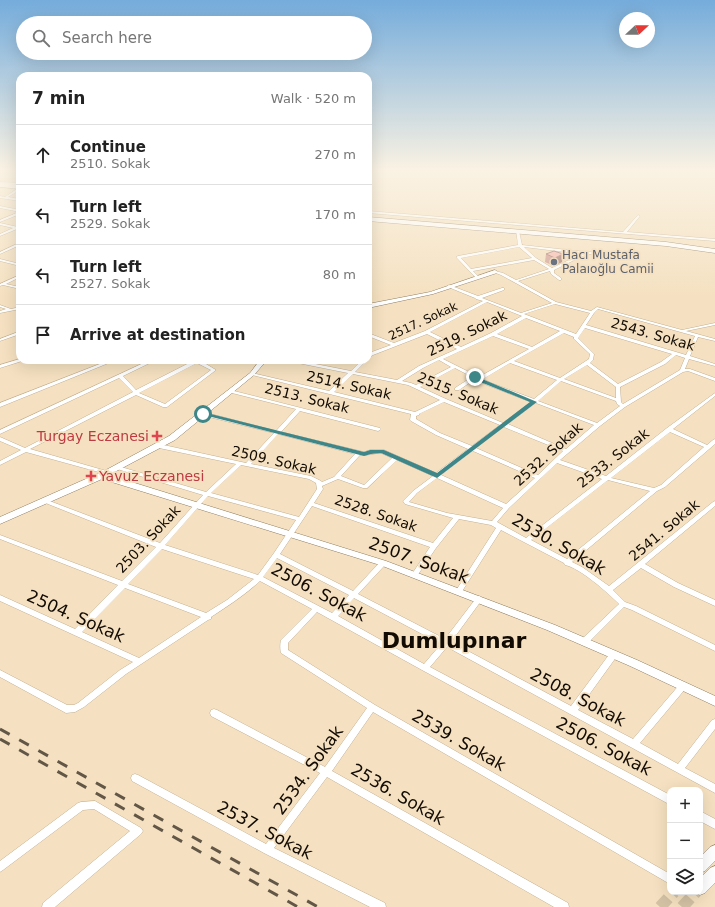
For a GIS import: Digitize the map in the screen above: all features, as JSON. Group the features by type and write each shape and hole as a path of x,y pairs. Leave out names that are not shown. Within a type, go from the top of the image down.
{"highway":[{"path":"372,215 624,234 715,246"},
{"path":"372,219 666,244 715,251"}],"street":[{"path":"372,212 624,234 715,240"},
{"path":"0,222 16,214"},
{"path":"624,234 638,216"},
{"path":"0,222 16,227"},
{"path":"0,235 16,229"},
{"path":"517,231 520,246 535,259 552,269 552,273 560,279"},
{"path":"0,252 16,246"},
{"path":"477,277 458,257 520,246 586,254 617,254"},
{"path":"516,282 552,269 586,254"},
{"path":"470,270 535,259"},
{"path":"0,260 16,264"},
{"path":"372,305 431,293 448,286 495,272 500,273 555,303 592,312"},
{"path":"1,284 16,278"},
{"path":"1,284 16,287"},
{"path":"448,286 526,316 562,332 576,336 577,339 592,354 591,360 561,379 534,402 406,500 407,503 457,517 493,523"},
{"path":"477,298 503,289"},
{"name":"2517. Sokak","path":"372,353 395,346 426,332 486,301"},
{"path":"521,314 555,303"},
{"path":"0,306 10,309"},
{"path":"0,312 16,308"},
{"path":"576,336 592,312 596,308 600,308 715,340"},
{"name":"2519. Sokak","path":"397,382 409,374 493,334 526,316"},
{"path":"681,331 715,324"},
{"name":"2543. Sokak","path":"584,326 689,356 715,365"},
{"path":"426,332 462,349"},
{"path":"457,389 511,362 562,332"},
{"path":"0,340 16,334"},
{"path":"493,334 533,349"},
{"path":"697,335 689,356 684,362 682,371 688,370 715,380"},
{"path":"372,336 395,346"},
{"path":"618,386 663,363 676,353"},
{"path":"440,359 477,378 534,402 598,425"},
{"path":"0,367 16,361"},
{"path":"511,362 618,400"},
{"path":"587,363 618,386"},
{"path":"0,405 104,364"},
{"path":"0,432 146,364"},
{"path":"0,463 192,364"},
{"path":"120,376 136,393 165,406 214,370 203,364"},
{"path":"0,521 119,468 172,438 252,374 261,364"},
{"name":"2515. Sokak","path":"307,364 386,379 417,387 502,425 567,451"},
{"path":"330,393 360,364"},
{"path":"417,387 454,366"},
{"name":"2532. Sokak","path":"493,523 507,507 539,477 598,425 622,406 682,371"},
{"name":"2514. Sokak","path":"252,374 417,414"},
{"path":"618,386 618,400 622,406"},
{"name":"2513. Sokak","path":"230,391 378,429"},
{"name":"2533. Sokak","path":"526,540 715,394"},
{"path":"444,400 412,418 415,422 471,449 539,477"},
{"path":"247,465 298,409"},
{"path":"203,414 359,453 364,454 382,451 507,507"},
{"path":"669,429 708,447"},
{"path":"0,439 26,450 105,474"},
{"path":"567,563 655,490 663,486 715,441"},
{"name":"2509. Sokak","path":"158,446 311,478 319,482 320,489 311,504 259,578"},
{"path":"320,485 338,476 359,453"},
{"path":"338,476 365,486 396,457"},
{"path":"557,461 606,478 655,490"},
{"name":"2503. Sokak","path":"77,632 161,546 197,504 239,464"},
{"path":"119,468 300,519"},
{"name":"2507. Sokak","path":"105,474 415,574 585,641 715,701"},
{"name":"2506. Sokak","path":"45,501 161,546 259,578 667,798"},
{"name":"2541. Sokak","path":"609,590 715,503"},
{"name":"2528. Sokak","path":"311,504 434,546"},
{"path":"415,574 434,546 457,517"},
{"name":"2530. Sokak","path":"493,523 593,577 623,604 715,648"},
{"path":"459,591 500,527"},
{"path":"0,537 208,616"},
{"name":"2508. Sokak","path":"276,555 354,594 446,643 715,789"},
{"path":"333,617 383,563"},
{"path":"641,565 676,585 715,603"},
{"path":"0,673 66,709 75,708 87,701 139,661 229,602 259,578"},
{"path":"425,668 479,599"},
{"name":"2504. Sokak","path":"1,600 77,632 139,661"},
{"path":"585,641 623,604"},
{"name":"2539. Sokak","path":"316,609 284,642 284,651 372,707 667,877"},
{"path":"572,711 614,654"},
{"path":"634,744 683,686"},
{"name":"2534. Sokak","path":"267,850 326,772 372,707"},
{"name":"2536. Sokak","path":"214,713 326,772 564,907"},
{"path":"679,769 715,723"},
{"name":"2537. Sokak","path":"135,778 267,850 381,907"},
{"path":"0,867 81,806 95,805 138,831 47,907"},
{"path":"703,818 715,824"},
{"path":"703,863 715,852"},
{"path":"703,885 715,874"}],"building":[{"path":"554,251 563,254 555,258 546,254"}],"tunnel":[{"path":"660,907 671,895"},
{"path":"682,907 693,895"}],"railway":[{"path":"0,729 318,907"},
{"path":"0,739 298,907"}],"place":[{"name":"Hacı Mustafa Palaıoğlu Camii","path":"554,262"},
{"name":"Turgay Eczanesi","path":"157,436"},
{"name":"Yavuz Eczanesi","path":"91,476"}],"district":[{"name":"Dumlupınar","path":"454,640"}],"route":[{"path":"203,414 364,454 382,451 437,475 534,402 475,377"}]}
